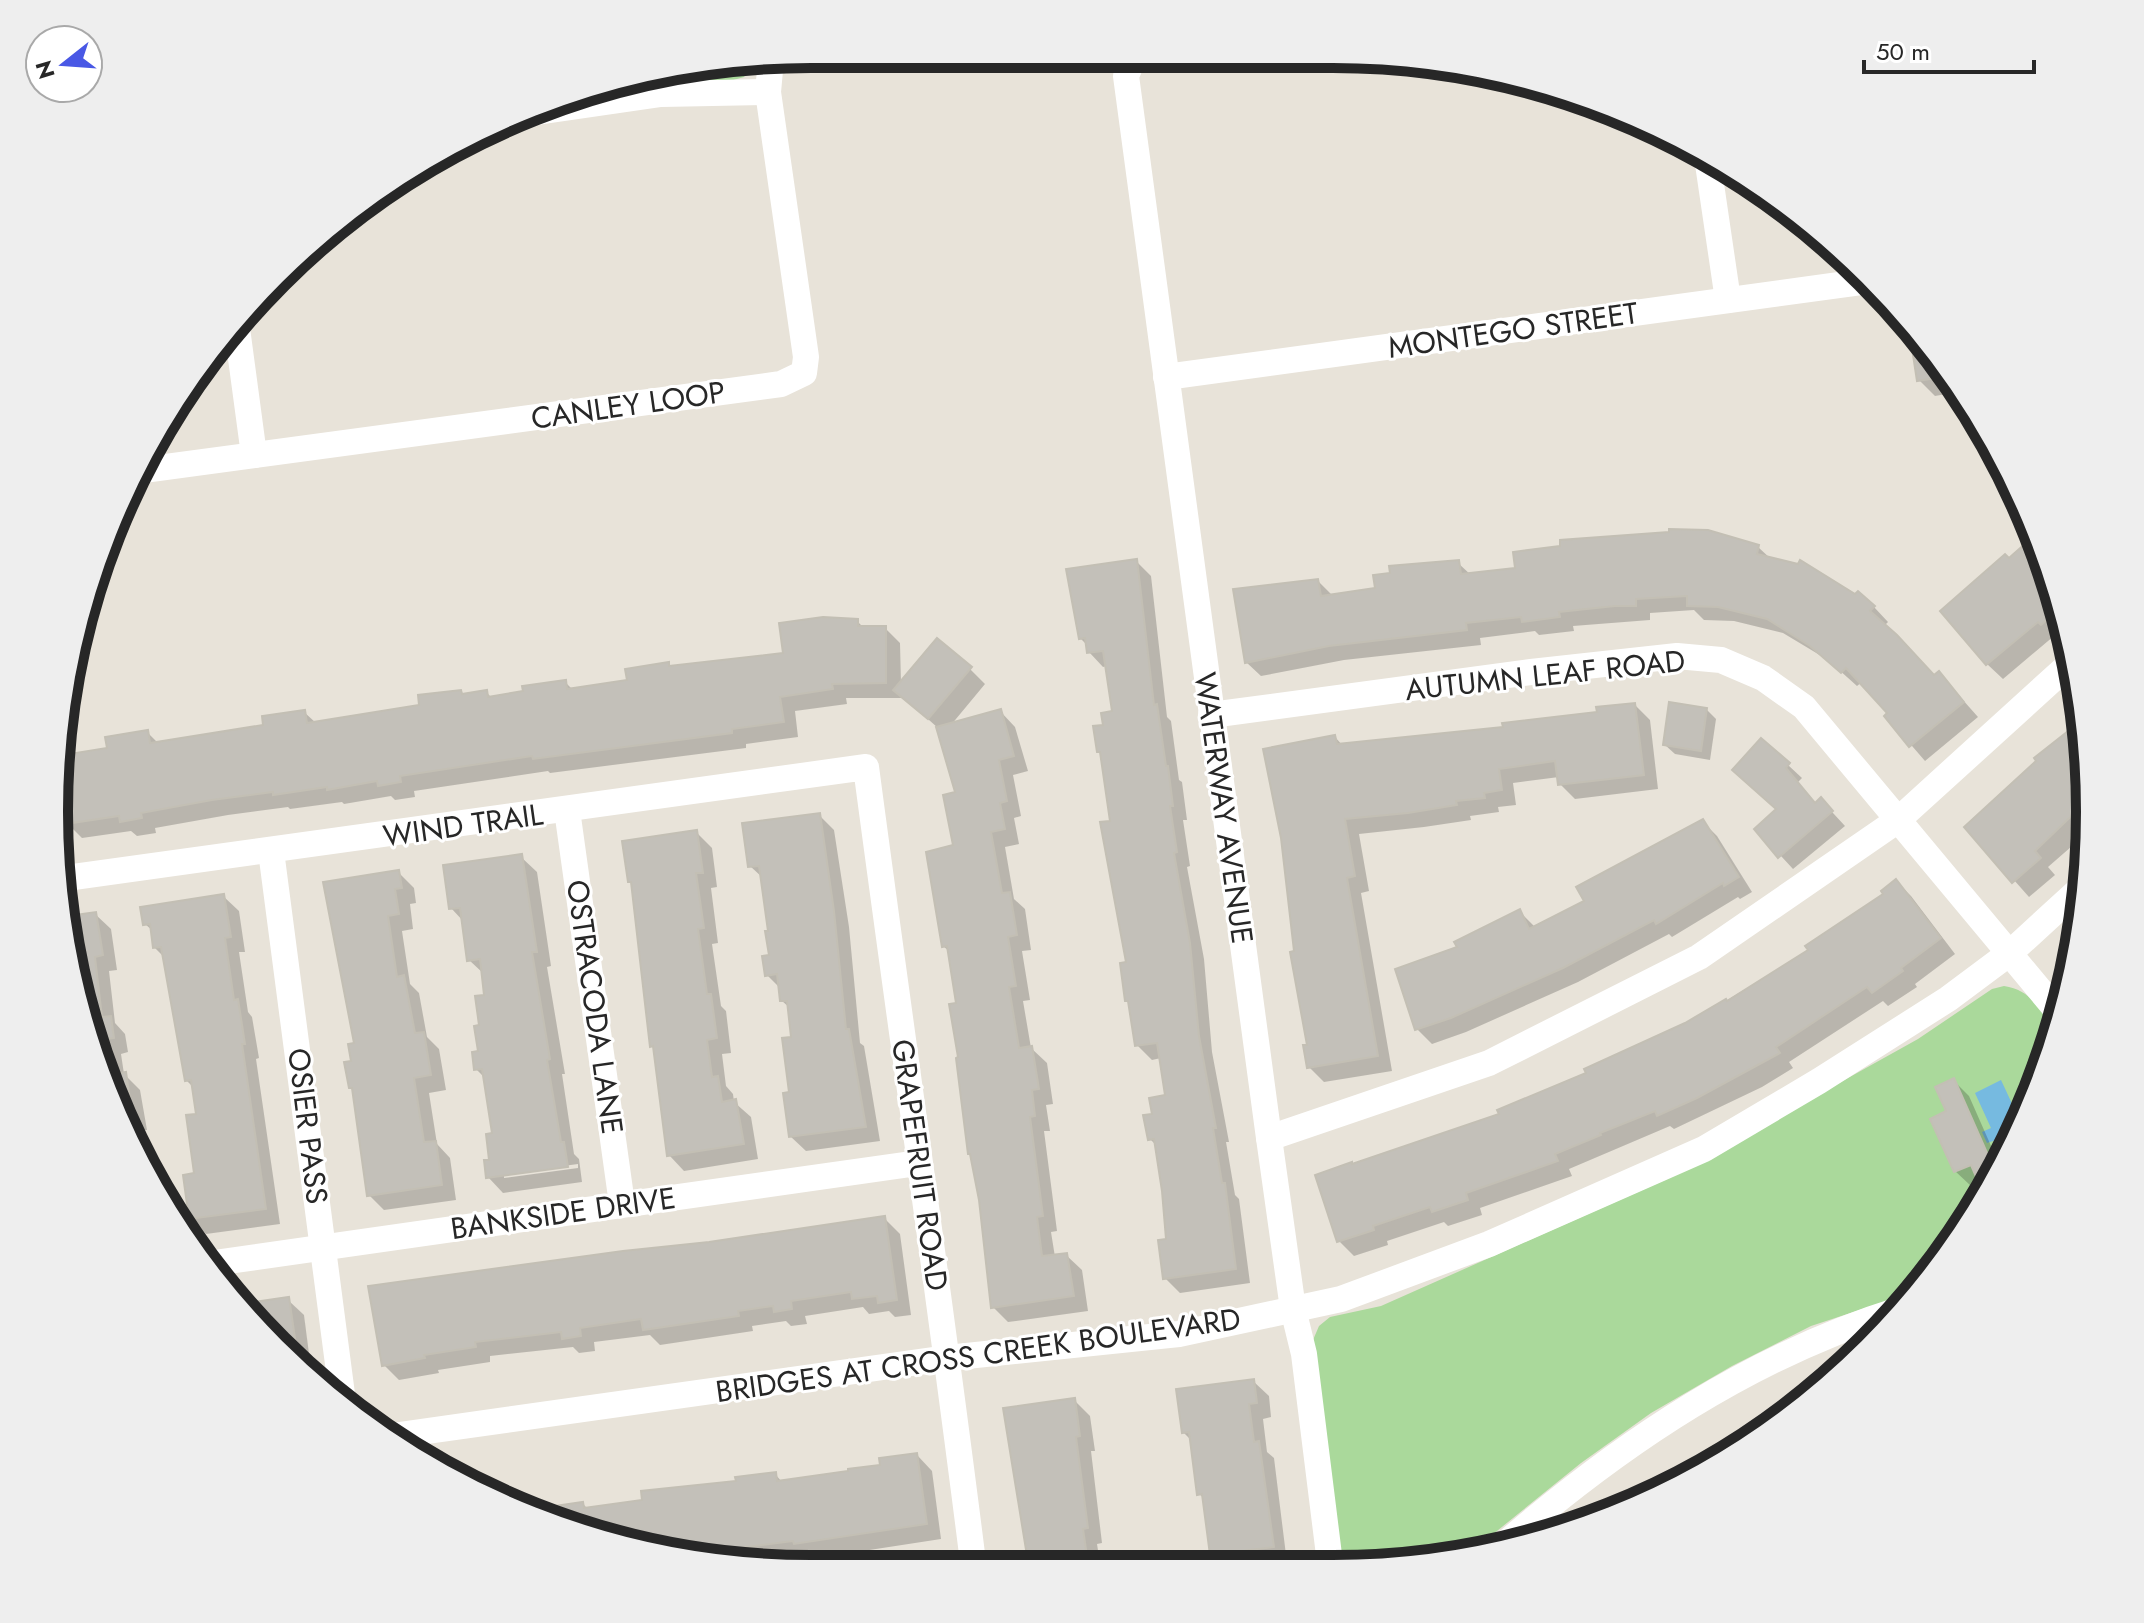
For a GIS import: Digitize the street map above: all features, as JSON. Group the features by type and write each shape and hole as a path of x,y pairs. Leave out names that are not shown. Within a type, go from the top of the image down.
{"street":[{"name":"WATERWAY AVENUE","path":"1129,68 1126,76 1211,715 1293,1309 1304,1354 1329,1555"},
{"name":"CANLEY LOOP","path":"153,469 781,384 804,373 806,357 768,92 770,70"},
{"path":"574,107 661,94 768,92"},
{"path":"1709,171 1728,300"},
{"name":"MONTEGO STREET","path":"1166,377 1855,283"},
{"path":"238,339 254,455"},
{"name":"AUTUMN LEAF ROAD","path":"1211,715 1531,672 1677,656 1721,660 1763,678 1804,707 2051,1003"},
{"path":"1269,1138 1489,1063 1699,957 1898,820 2063,670"},
{"name":"WIND TRAIL","path":"71,877 866,767"},
{"name":"GRAPEFRUIT ROAD","path":"866,767 972,1555"},
{"name":"OSTRACODA LANE","path":"567,810 622,1204"},
{"name":"OSIER PASS","path":"271,851 341,1386"},
{"name":"BRIDGES AT CROSS CREEK BOULEVARD","path":"405,1434 947,1358 1179,1334 1341,1299 1489,1244 1704,1149 1935,1007 2011,952 2071,897"},
{"name":"BANKSIDE DRIVE","path":"221,1262 918,1163"},
{"path":"1519,1531 1625,1447 1738,1378 1796,1347 1875,1318"}],"green space":[{"path":"748,71 744,77 730,81 668,82"},
{"path":"2004,986 2021,991 2039,1007 2047,1018 2037,1050 1999,1140 1976,1183 1951,1225 1894,1299 1811,1326 1732,1366 1651,1413 1581,1463 1487,1539 1430,1549 1341,1555 1313,1340 1319,1326 1330,1317 1381,1306 1667,1179 1918,1039 1992,989"}],"water":[{"path":"2001,1080 2014,1107 1997,1143 1996,1140 1987,1143 1982,1132 1991,1128 1975,1093"}],"building":[{"path":"1912,346 1936,378 1917,381"},
{"path":"1669,529 1708,530 1759,545 1757,554 1798,564 1800,560 1855,594 1858,591 1875,606 1870,611 1934,675 1939,671 1964,702 1909,747 1884,716 1887,713 1846,668 1841,673 1810,646 1767,619 1718,607 1687,606 1687,596 1636,599 1636,606 1559,612 1560,617 1522,622 1521,617 1466,623 1467,630 1329,646 1245,663 1233,589 1318,579 1321,596 1375,588 1373,575 1390,573 1389,566 1459,560 1461,574 1515,568 1513,552 1560,546 1560,540 1669,532"},
{"path":"2025,543 2050,617 2041,625 2038,622 1986,665 1940,611 2005,554 2009,558"},
{"path":"1137,559 1154,705 1157,704 1168,766 1177,852 1174,853 1190,943 1199,1036 1216,1128 1213,1128 1222,1183 1225,1183 1236,1269 1163,1279 1158,1240 1166,1239 1162,1191 1154,1139 1148,1140 1143,1115 1152,1114 1149,1098 1165,1095 1157,1043 1135,1046 1128,1001 1125,1001 1120,963 1126,962 1100,822 1110,821 1093,726 1103,725 1101,713 1112,711 1103,651 1087,653 1085,638 1079,639 1066,569"},
{"path":"823,617 858,619 858,626 886,626 886,683 832,684 833,689 780,697 784,722 732,729 732,733 533,759 532,756 400,776 401,782 378,786 377,781 327,790 327,787 212,800 141,813 142,818 120,822 119,816 68,823 71,754 107,748 105,737 148,730 150,743 263,725 262,716 305,710 307,723 419,705 418,695 487,690 488,697 523,691 522,686 566,680 567,689 627,680 625,669 669,662 669,666 783,653 779,623"},
{"path":"937,638 972,667 928,719 893,690"},
{"path":"1669,702 1707,708 1701,751 1663,745"},
{"path":"1635,703 1644,775 1558,785 1555,761 1499,769 1502,790 1484,793 1485,798 1456,801 1457,805 1408,813 1345,819 1355,876 1347,878 1378,1056 1307,1068 1303,1045 1307,1045 1290,952 1294,951 1281,838 1263,749 1335,735 1337,744 1503,727 1502,723 1597,712 1596,707"},
{"path":"1001,709 1014,756 999,760 1007,801 1000,803 1005,829 991,832 1002,893 1010,892 1017,935 1008,937 1016,986 1009,987 1019,1048 1032,1046 1039,1089 1032,1090 1035,1116 1030,1117 1043,1216 1037,1217 1042,1256 1067,1253 1074,1296 991,1308 979,1200 968,1154 949,1004 956,1003 947,946 942,947 926,852 953,845 943,795 955,792 936,727"},
{"path":"2071,729 2076,812 2035,851 2041,858 2012,883 1964,827 2036,761 2034,758"},
{"path":"1761,738 1790,763 1786,768 1815,803 1821,797 1833,811 1778,858 1754,829 1776,809 1732,770"},
{"path":"820,813 846,1029 849,1029 866,1127 789,1137 783,1093 789,1092 782,1038 791,1037 787,1001 780,1001 777,974 765,976 762,956 769,955 765,931 768,931 759,866 748,867 742,823"},
{"path":"1703,819 1739,877 1724,886 1723,883 1656,924 1654,920 1563,968 1451,1018 1415,1030 1395,969 1457,947 1454,942 1520,909 1529,929 1584,901 1576,887"},
{"path":"697,830 703,873 696,873 704,928 698,929 717,1038 707,1040 712,1077 718,1076 722,1102 736,1099 744,1144 667,1156 653,1046 650,1047 631,882 628,882 622,841"},
{"path":"522,854 537,952 532,952 550,1059 547,1060 568,1167 486,1178 484,1160 489,1160 486,1134 492,1133 482,1069 474,1070 472,1052 478,1051 474,1026 479,1025 475,996 484,995 480,959 467,961 460,908 449,909 443,865"},
{"path":"399,870 402,888 395,889 399,914 388,916 397,977 404,975 415,1033 424,1032 431,1075 414,1078 424,1142 436,1141 442,1185 367,1196 352,1088 349,1088 344,1062 351,1061 348,1044 354,1043 323,882"},
{"path":"1896,879 1941,938 1872,993 1867,987 1776,1047 1780,1053 1657,1116 1655,1111 1555,1154 1558,1161 1466,1193 1468,1200 1432,1212 1430,1207 1337,1242 1315,1175 1499,1114 1497,1110 1586,1073 1584,1069 1685,1023 1727,1001 1808,950 1805,946 1883,894 1881,891"},
{"path":"224,894 231,937 225,938 234,1000 238,999 245,1044 242,1044 266,1209 189,1218 183,1175 194,1173 186,1115 196,1114 191,1080 185,1081 161,947 153,948 150,924 143,925 140,907"},
{"path":"96,912 103,955 95,957 102,1017 111,1016 114,1038 104,1039 82,957 75,915"},
{"path":"126,1072 132,1111 125,1096 116,1074"},
{"path":"1954,1078 1989,1158 1978,1180 1971,1165 1954,1172 1930,1119 1946,1111 1935,1087"},
{"path":"885,1216 897,1300 878,1303 877,1296 852,1299 851,1292 791,1301 792,1309 774,1312 773,1306 738,1311 739,1316 643,1330 641,1319 580,1328 581,1336 562,1339 561,1332 475,1342 476,1347 424,1355 425,1358 382,1366 368,1286"},
{"path":"289,1297 296,1347 286,1337 253,1302"},
{"path":"1254,1379 1257,1403 1249,1404 1254,1442 1259,1441 1274,1547 1210,1555 1202,1494 1197,1495 1189,1432 1182,1433 1176,1389"},
{"path":"1075,1398 1080,1436 1076,1437 1088,1528 1083,1529 1087,1555 1027,1555 1003,1408"},
{"path":"917,1453 927,1524 794,1544 793,1541 725,1550 619,1530 550,1507 583,1502 584,1508 642,1500 641,1491 736,1481 735,1477 776,1472 777,1481 848,1471 880,1465 879,1458"}]}
